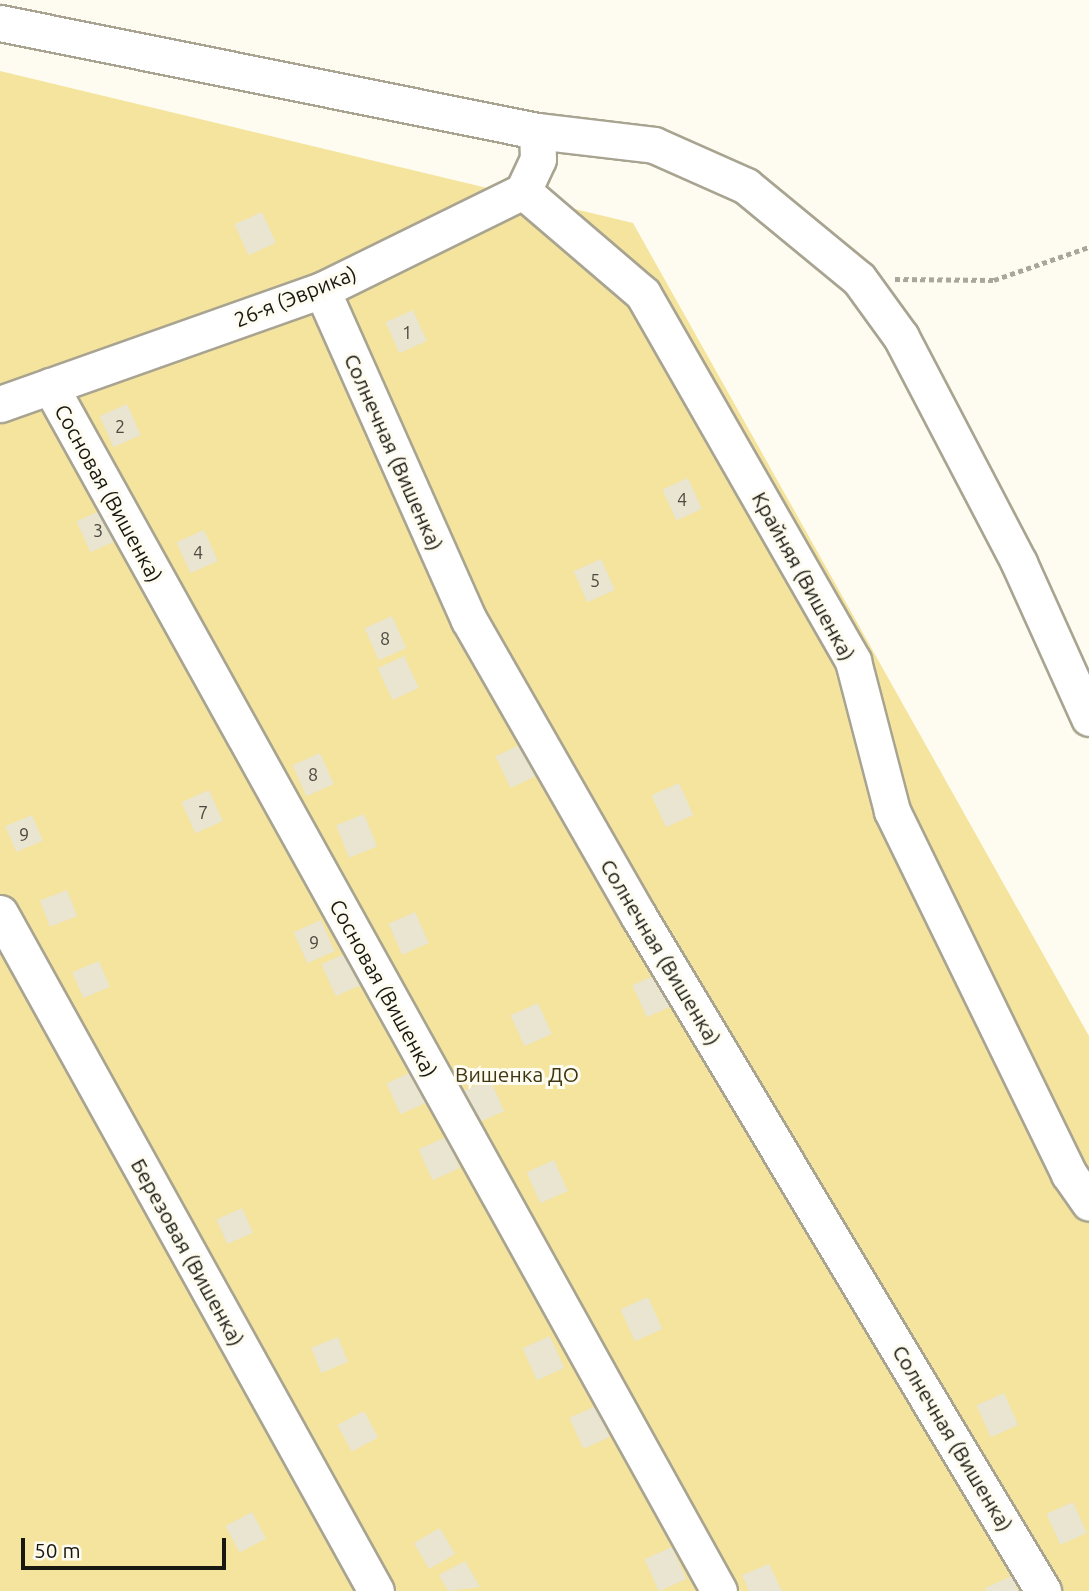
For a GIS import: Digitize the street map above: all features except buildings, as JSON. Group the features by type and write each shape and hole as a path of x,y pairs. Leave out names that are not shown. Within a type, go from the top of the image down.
{"lane":[{"path":"0,23 537,131 654,145 746,186 859,279 901,337 1013,551 1089,718"},
{"path":"523,191 538,159 537,131"},
{"name":"26-я (Эврика)","path":"0,404 322,290 523,191"},
{"name":"Крайняя (Вишенка)","path":"523,191 643,294 853,661 892,811 1069,1174 1089,1203"},
{"name":"Солнечная (Вишенка)","path":"322,290 469,620 638,915 1043,1591"},
{"name":"Сосновая (Вишенка)","path":"50,386 719,1591"},
{"name":"Березовая (Вишенка)","path":"0,913 376,1591"}],"path":[{"path":"859,279 994,280 1089,247"}],"green space":[{"name":"Вишенка ДО","path":"0,71 633,223 1089,1036 1089,1591 0,1591"}]}
